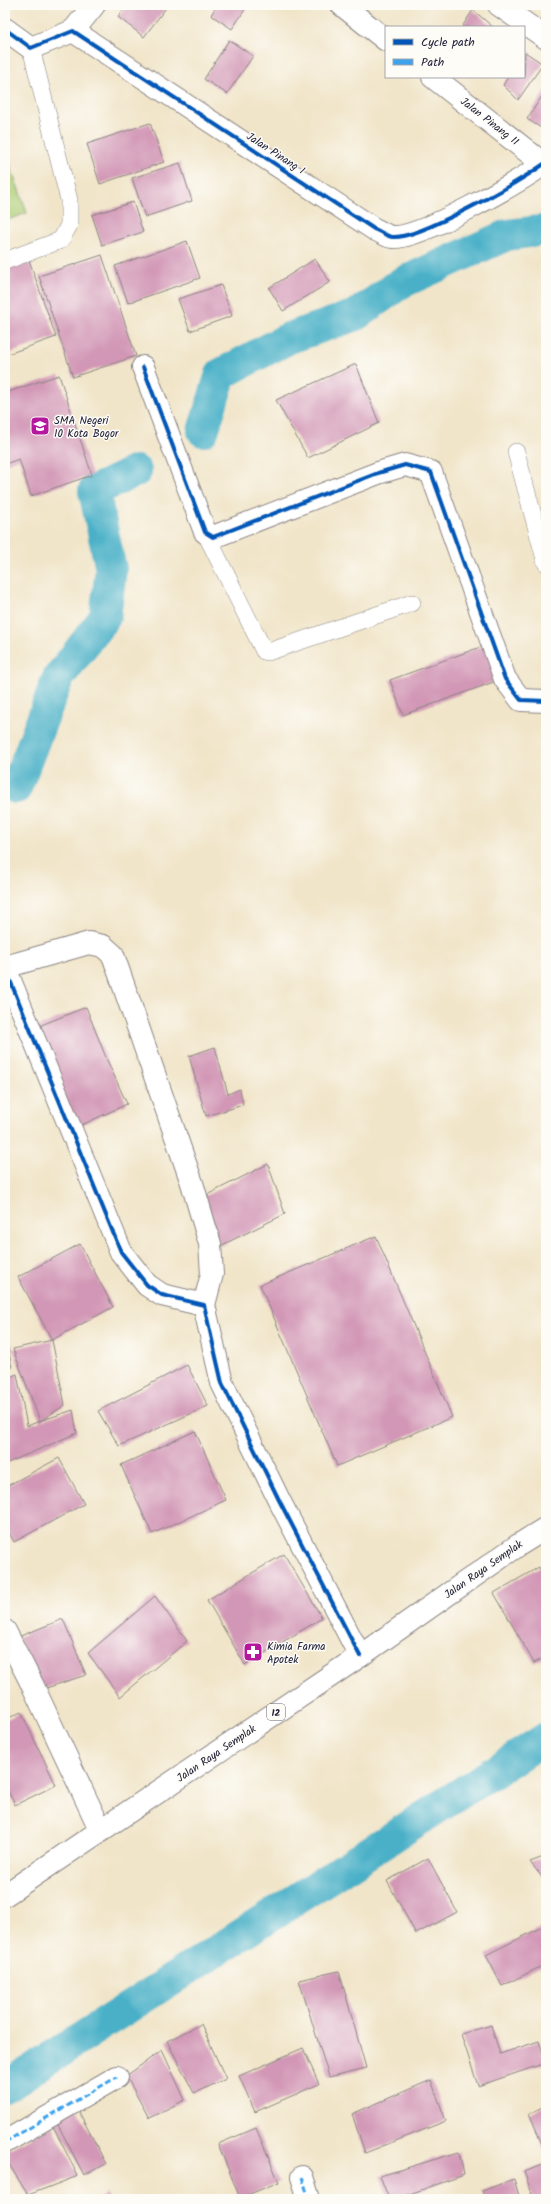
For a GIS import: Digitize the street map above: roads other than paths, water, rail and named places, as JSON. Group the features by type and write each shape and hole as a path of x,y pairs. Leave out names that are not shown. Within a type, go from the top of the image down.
{"street":[{"path":"5,29 31,48 73,31 94,5"},
{"path":"342,5 385,39"},
{"path":"499,5 546,38"},
{"name":"Jalan Pinang I","path":"73,31 374,229 393,238 422,231 522,180 545,165"},
{"name":"Jalan Pinang II","path":"434,78 545,165"},
{"path":"143,366 204,532 213,538 224,535 378,473 405,465 431,472 505,679 521,700 546,701"},
{"path":"204,1305 162,1295 147,1285 121,1252 5,967 89,943 103,946 112,955 192,1183 210,1244 212,1274 204,1305 222,1383 279,1500 360,1656"},
{"name":"Jalan Raya Semplak","path":"5,1896 360,1656 516,1546 546,1528"},
{"path":"5,1631 32,1684 101,1831"},
{"path":"5,2142 117,2077"},
{"path":"302,2177 309,2199"}],"lane":[{"path":"5,261 61,240 69,225 69,200 31,48"},
{"path":"516,452 546,563"},
{"path":"204,532 264,651 268,652 412,603"}],"waterway":[{"path":"203,431 221,374 289,338 356,315 401,283 507,235 546,230"},
{"path":"16,788 58,678 105,617 111,569 94,491 136,471"},
{"path":"5,2087 546,1738"}],"place":[{"name":"SMA Negeri 10 Kota Bogor","path":"40,426"},
{"name":"Kimia Farma Apotek","path":"253,1652"}]}
